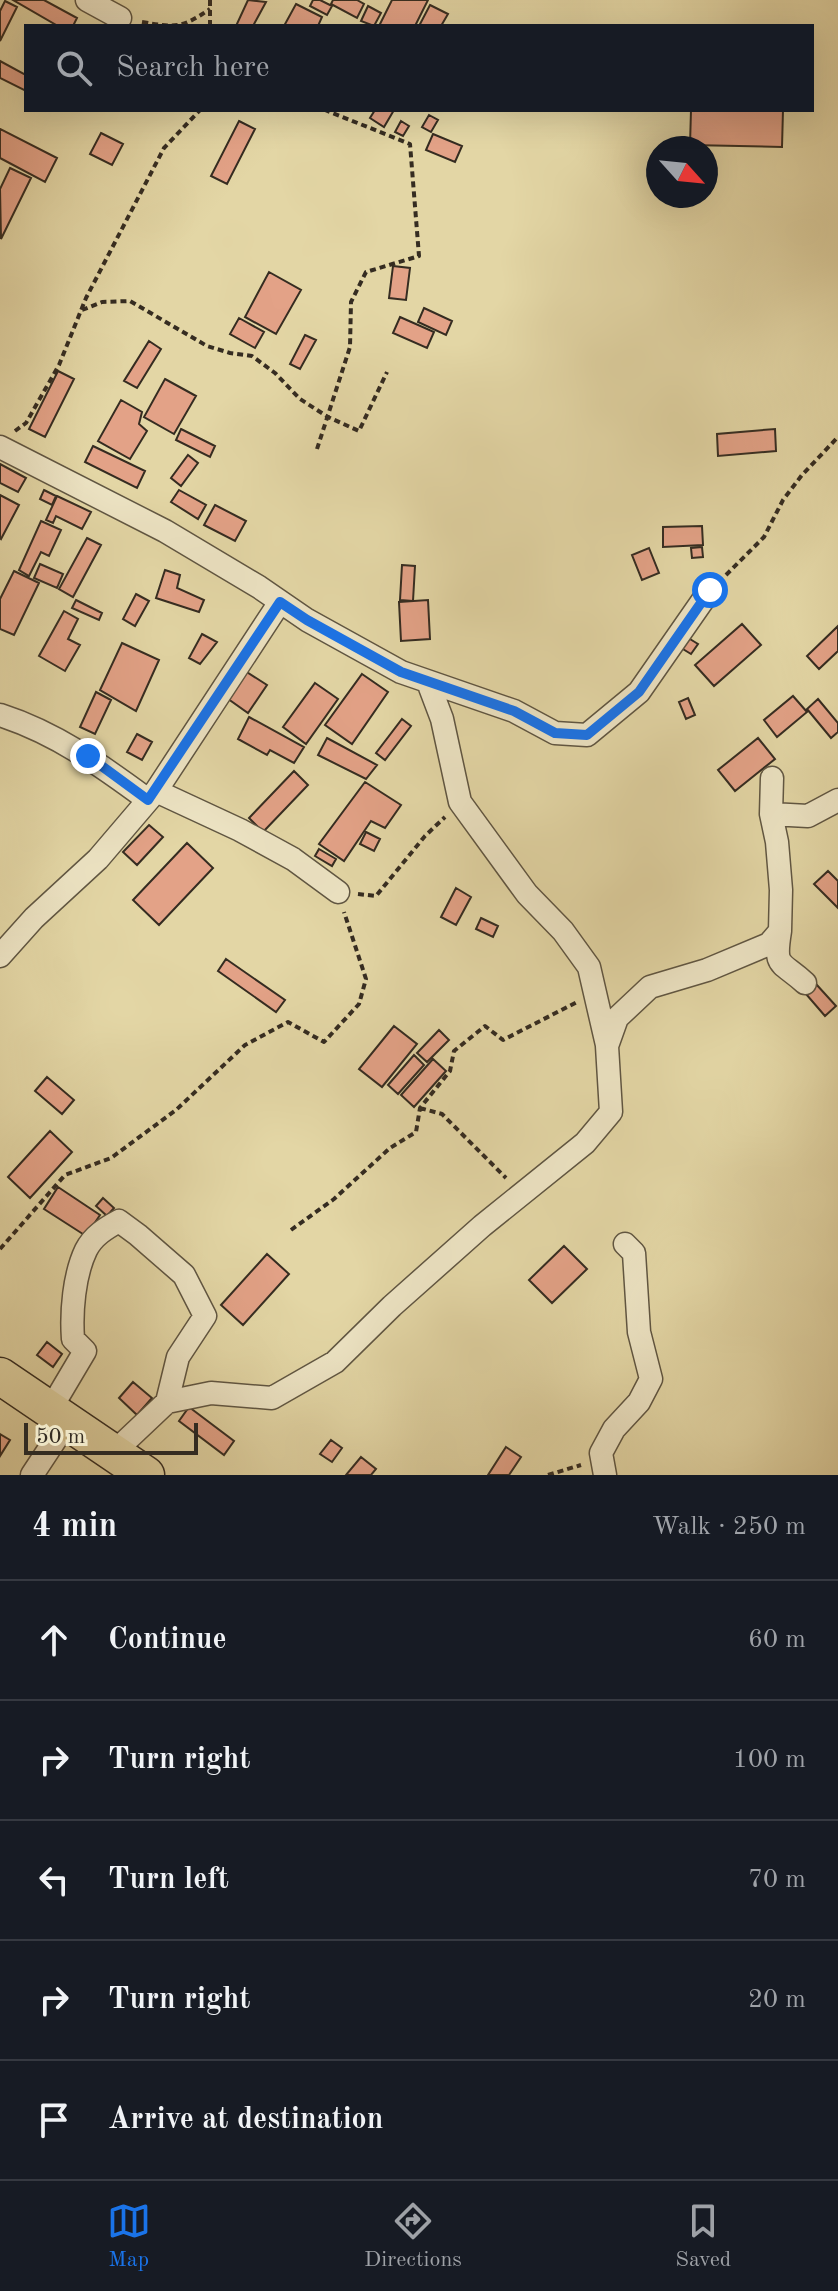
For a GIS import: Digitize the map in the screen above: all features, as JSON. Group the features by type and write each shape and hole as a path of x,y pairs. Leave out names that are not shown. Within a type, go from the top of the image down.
{"highway":[{"path":"0,1376 146,1475"}],"street":[{"path":"87,0 120,18"},
{"path":"4,442 165,531 307,620 401,672 514,711 555,733 587,735 639,692 710,590"},
{"path":"0,956 34,918 98,859 152,796 280,602"},
{"path":"113,1453 167,1402 211,1393 272,1398 335,1362 435,1267 585,1143 611,1112 607,1046 589,967 563,931 518,881 460,802 442,719 428,682"},
{"path":"0,715 26,723 88,756 152,796 293,859 338,892"},
{"path":"772,778 771,814 781,890 777,954 781,965"},
{"path":"771,814 808,816 838,800"},
{"path":"607,1046 617,1018 650,987 740,957 769,944 780,931"},
{"path":"740,957 781,965 805,983"},
{"path":"32,1475 85,1351 73,1339 72,1322 86,1250 103,1229 119,1221 184,1275 205,1316 178,1357 167,1402"},
{"path":"604,1468 601,1453 614,1429 639,1402 651,1379 639,1332 634,1253 625,1244"}],"path":[{"path":"210,0 210,24"},
{"path":"188,24 210,9"},
{"path":"120,18 156,24"},
{"path":"4,442 26,423 59,365 82,310 164,148 198,112"},
{"path":"317,449 350,347 351,302 366,272 419,256 410,144 330,112"},
{"path":"82,310 102,302 130,301 207,346 252,356 275,373 300,399 328,417 359,431 387,372"},
{"path":"710,590 764,537 792,487 838,437"},
{"path":"0,1249 65,1175 111,1158 176,1110 245,1045 288,1022 324,1042 359,1004 366,979 338,892 376,896 425,836 460,802"},
{"path":"291,1230 334,1199 390,1148 416,1132 420,1108 450,1071 454,1051 485,1026 503,1040 556,1011 595,995"},
{"path":"420,1108 442,1114 496,1170 523,1192"},
{"path":"548,1475 604,1468"}],"building":[{"path":"13,0 44,0 77,18 74,24 55,24"},
{"path":"248,0 266,2 254,24 237,24"},
{"path":"313,0 332,6 327,15 310,6"},
{"path":"333,0 357,0 364,4 357,18 331,4"},
{"path":"392,0 428,0 416,24 380,24"},
{"path":"5,1 17,7 0,41 0,11"},
{"path":"296,4 322,17 319,24 285,24"},
{"path":"430,5 448,14 442,24 420,24"},
{"path":"368,6 381,13 375,24 361,21"},
{"path":"0,61 24,74 24,90 0,78"},
{"path":"374,112 393,112 384,127 370,118"},
{"path":"691,112 783,112 782,147 718,146 718,136 690,136"},
{"path":"429,115 438,120 431,132 422,127"},
{"path":"239,121 255,129 227,184 211,176"},
{"path":"401,121 409,126 403,136 395,132"},
{"path":"0,129 57,158 45,182 0,158"},
{"path":"101,133 123,144 112,165 90,154"},
{"path":"433,134 462,146 455,162 426,150"},
{"path":"10,168 31,178 1,239 0,189"},
{"path":"393,266 410,268 406,300 389,298"},
{"path":"269,272 301,290 276,334 245,317"},
{"path":"424,308 452,321 446,335 418,322"},
{"path":"400,317 434,332 427,348 393,333"},
{"path":"239,318 264,332 255,348 230,334"},
{"path":"305,335 316,340 300,369 290,364"},
{"path":"149,341 161,349 137,388 124,381"},
{"path":"58,371 74,379 45,437 29,429"},
{"path":"165,379 196,396 174,434 144,417"},
{"path":"121,400 142,412 139,424 147,431 130,459 98,441"},
{"path":"181,429 215,446 210,457 176,440"},
{"path":"775,429 776,451 718,456 717,434"},
{"path":"93,446 145,471 137,488 85,462"},
{"path":"188,455 198,463 181,486 171,478"},
{"path":"0,464 26,478 18,492 0,483"},
{"path":"44,490 56,496 52,505 40,499"},
{"path":"179,490 206,505 198,519 171,502"},
{"path":"0,495 19,505 1,539 0,538"},
{"path":"57,496 91,512 82,529 56,516 53,523 46,520"},
{"path":"215,505 246,521 235,541 204,525"},
{"path":"41,521 61,530 49,556 41,552 29,576 19,570"},
{"path":"702,526 703,545 663,547 663,527"},
{"path":"87,538 101,545 73,597 59,589"},
{"path":"702,547 703,557 692,558 691,548"},
{"path":"649,548 659,573 642,580 632,555"},
{"path":"40,564 63,574 57,588 34,578"},
{"path":"402,565 415,566 413,601 400,600"},
{"path":"165,570 180,575 177,588 204,600 199,612 156,598"},
{"path":"14,571 39,583 14,635 0,629 0,599"},
{"path":"136,594 149,601 135,626 123,619"},
{"path":"76,600 102,613 99,620 72,608"},
{"path":"428,600 430,639 401,641 399,602"},
{"path":"64,611 78,619 68,639 80,645 65,671 39,656"},
{"path":"742,624 761,645 714,686 695,665"},
{"path":"838,626 838,651 819,669 807,656"},
{"path":"202,634 217,642 200,664 189,658"},
{"path":"685,636 698,644 691,654 678,646"},
{"path":"122,643 159,660 136,711 100,690"},
{"path":"242,669 267,685 248,713 224,696"},
{"path":"362,674 388,692 352,744 325,725"},
{"path":"315,683 338,699 306,744 283,727"},
{"path":"96,692 111,700 95,734 80,727"},
{"path":"793,696 807,712 777,737 764,720"},
{"path":"688,698 695,715 686,719 679,702"},
{"path":"818,699 838,723 838,732 831,738 807,709"},
{"path":"249,717 304,747 294,763 270,750 267,755 238,739"},
{"path":"402,719 411,726 385,760 376,753"},
{"path":"137,734 152,742 142,760 127,752"},
{"path":"327,738 377,765 366,779 318,755"},
{"path":"758,738 775,759 735,791 718,770"},
{"path":"294,771 308,785 263,832 249,818"},
{"path":"365,782 401,805 385,828 371,821 344,861 319,844"},
{"path":"149,825 163,837 137,865 123,852"},
{"path":"366,832 380,839 374,851 360,844"},
{"path":"187,843 213,868 159,925 133,900"},
{"path":"319,849 336,859 332,866 315,856"},
{"path":"828,871 838,881 838,908 814,884"},
{"path":"456,888 471,897 456,925 441,917"},
{"path":"481,918 498,926 493,937 476,929"},
{"path":"226,959 285,1000 276,1012 218,971"},
{"path":"816,984 836,1006 825,1016 806,994"},
{"path":"394,1026 417,1044 382,1087 359,1069"},
{"path":"439,1030 449,1040 427,1062 417,1053"},
{"path":"414,1055 424,1065 398,1094 388,1085"},
{"path":"433,1059 446,1071 414,1107 401,1095"},
{"path":"47,1077 74,1100 62,1114 35,1091"},
{"path":"50,1131 72,1152 30,1198 8,1177"},
{"path":"58,1187 100,1215 86,1236 44,1209"},
{"path":"103,1198 114,1208 107,1216 96,1206"},
{"path":"564,1246 587,1269 552,1303 529,1280"},
{"path":"267,1254 289,1274 243,1325 221,1305"},
{"path":"47,1342 62,1354 53,1367 37,1355"},
{"path":"133,1382 152,1398 137,1415 119,1398"},
{"path":"189,1407 234,1441 224,1455 179,1421"},
{"path":"0,1434 10,1440 0,1456"},
{"path":"331,1440 342,1448 332,1462 320,1454"},
{"path":"506,1447 521,1457 509,1475 488,1475"},
{"path":"361,1457 376,1469 371,1475 346,1475"}],"route":[{"path":"88,756 148,800 280,602 401,672 514,711 555,733 587,735 639,692 710,590"}]}
